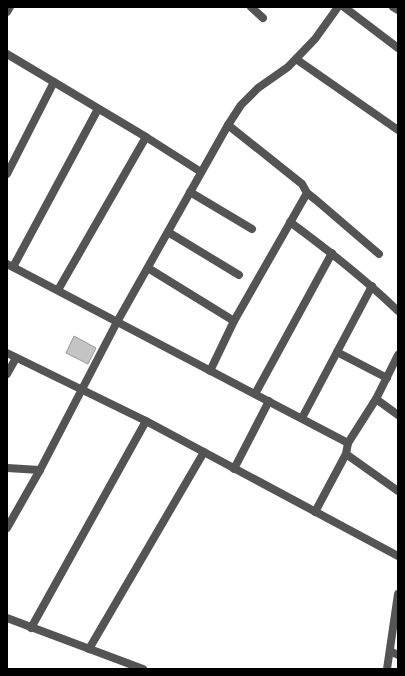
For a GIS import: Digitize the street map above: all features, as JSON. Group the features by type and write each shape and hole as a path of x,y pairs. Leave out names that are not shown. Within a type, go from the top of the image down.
{"street":[{"path":"7,12 10,7"},
{"path":"251,7 263,18"},
{"path":"7,528 40,470 117,322 228,124 241,105 258,88 288,67 315,39 338,7"},
{"path":"344,7 398,48"},
{"path":"393,7 398,10"},
{"path":"7,54 201,172"},
{"path":"296,59 398,130"},
{"path":"7,174 54,82"},
{"path":"98,109 10,265 348,443"},
{"path":"228,124 302,184 307,193 378,254"},
{"path":"58,290 146,138"},
{"path":"190,192 252,229"},
{"path":"210,371 234,321 307,193"},
{"path":"290,222 332,253 372,286 398,311"},
{"path":"168,232 239,275"},
{"path":"255,394 332,253"},
{"path":"148,268 234,321"},
{"path":"302,418 372,286"},
{"path":"337,352 387,378"},
{"path":"7,353 146,421 398,556"},
{"path":"315,512 346,454 348,443 376,399 398,355"},
{"path":"7,374 16,358"},
{"path":"376,399 398,415"},
{"path":"234,469 269,401"},
{"path":"31,628 146,421"},
{"path":"89,649 204,452"},
{"path":"346,454 398,491"},
{"path":"7,468 40,470"},
{"path":"387,669 398,594"},
{"path":"7,618 143,669"},
{"path":"390,651 398,655"}],"building":[{"path":"74,336 96,348 88,364 66,353"}]}
